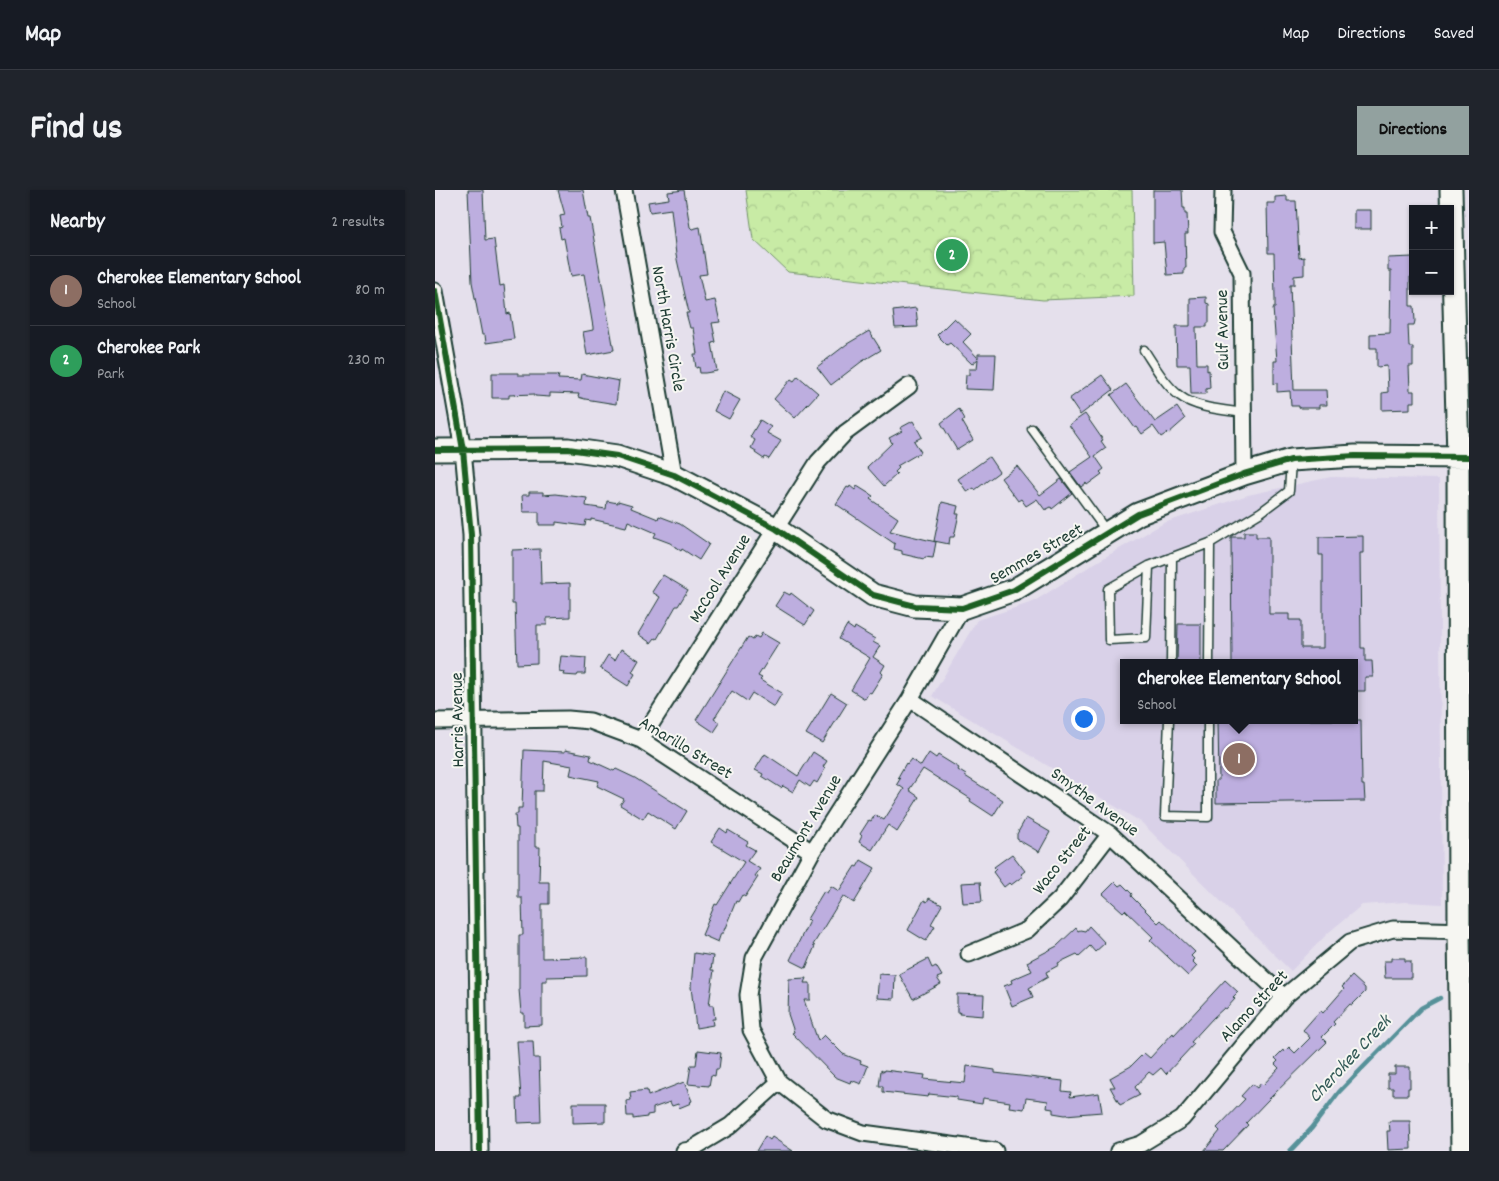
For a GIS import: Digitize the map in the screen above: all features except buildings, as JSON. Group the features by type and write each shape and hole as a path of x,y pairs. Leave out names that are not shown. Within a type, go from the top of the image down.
{"main road":[{"path":"1451,190 1463,457 1464,931 1462,1151"},
{"name":"Semmes Street","path":"435,450 568,448 617,456 674,475 775,528 873,595 915,606 962,608 1013,590 1138,514 1244,474 1291,460 1355,456 1463,457"}],"street":[{"name":"North Harris Circle","path":"624,190 674,475"},
{"name":"Gulf Avenue","path":"1223,190 1222,232 1242,273 1244,474"},
{"name":"Harris Avenue","path":"435,291 463,450 471,535 480,1151"},
{"name":"McCool Avenue","path":"641,740 818,462 845,433 909,386"},
{"name":"Beaumont Avenue","path":"779,1082 751,1030 748,995 754,958 812,852 910,699 962,608"},
{"name":"Smythe Avenue","path":"910,699 1109,834 1284,997"},
{"name":"Amarillo Street","path":"435,720 568,719 590,721 641,740 812,852"},
{"name":"Waco Street","path":"969,954 1027,930 1060,899 1109,834"},
{"name":"Alamo Street","path":"1118,1151 1141,1144 1182,1119 1284,997 1350,942 1393,929 1464,931"},
{"path":"684,1151 690,1150 730,1126 779,1082 826,1119 863,1133 995,1151"}],"lane":[{"path":"1144,350 1171,388 1180,397 1214,408 1243,413"},
{"path":"1032,430 1107,532"},
{"path":"1149,566 1146,638 1109,640 1108,589 1149,566 1210,543 1261,512 1289,491 1291,460"},
{"path":"1209,659 1210,543"},
{"path":"1171,659 1172,558"},
{"path":"1169,724 1165,816 1208,817 1208,724"}],"shaded area":[{"path":"1331,477 1439,479 1442,904 1405,902 1362,905 1329,932 1291,971 1141,822 932,696 977,620 1033,602 1164,523 1248,495"}],"green space":[{"path":"746,190 1132,190 1134,296 1043,300 788,272 753,239"}],"waterway":[{"name":"Cherokee Creek","path":"1290,1151 1312,1128 1339,1092 1421,1008 1440,998"}],"cycle path":[{"path":"435,291 463,450 471,535 480,1151"},
{"path":"435,450 568,449 617,456 674,475 775,528 873,595 915,606 962,608 1014,590 1138,514 1244,474 1291,460 1355,456 1469,457"}],"place":[{"name":"Cherokee Park","path":"952,255"},
{"name":"Cherokee Elementary School","path":"1239,759"}]}
